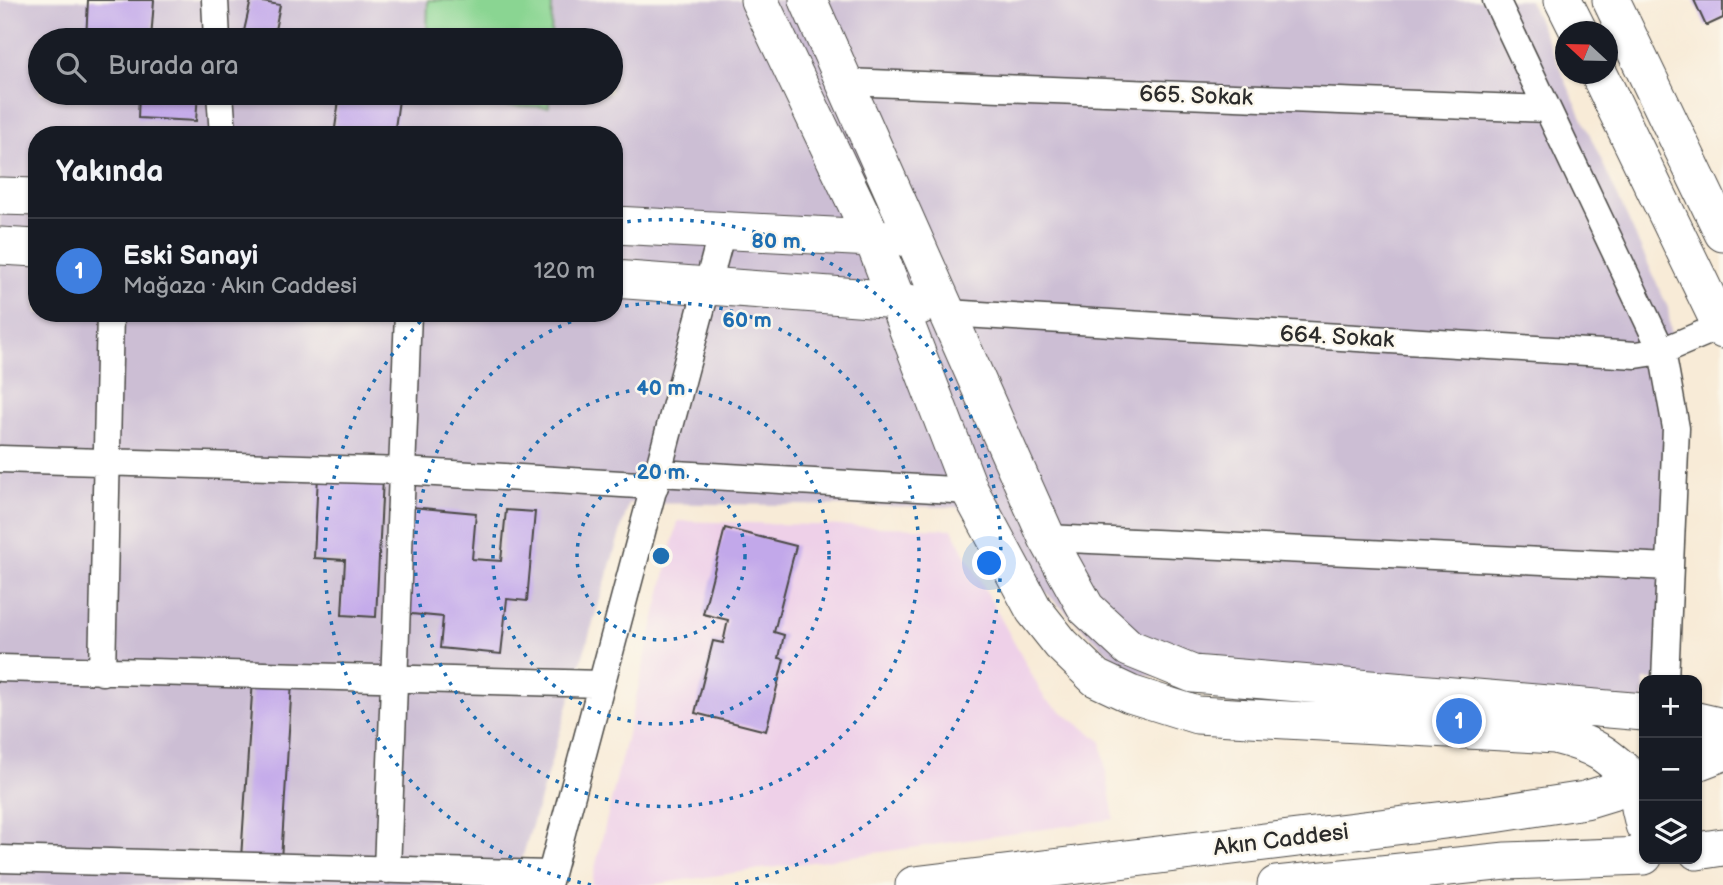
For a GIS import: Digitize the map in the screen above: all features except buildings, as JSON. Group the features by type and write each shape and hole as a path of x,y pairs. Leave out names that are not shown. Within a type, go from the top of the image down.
{"street":[{"path":"215,0 216,28"},
{"path":"759,0 873,239 970,491 1034,610 1061,644 1096,678 1130,694 1197,715 1555,735 1584,742 1610,757 1639,781"},
{"path":"808,0 1047,538 1086,608 1129,648 1193,674 1639,712"},
{"path":"1496,0 1662,351 1676,428 1665,675"},
{"path":"1563,0 1574,21"},
{"path":"1611,0 1723,233"},
{"name":"665. Sokak","path":"845,82 1547,109"},
{"path":"1604,84 1722,328"},
{"path":"221,105 222,126"},
{"path":"0,196 28,197"},
{"path":"623,226 914,240"},
{"path":"0,859 105,873 387,870 549,879 710,285 722,231"},
{"path":"0,246 28,248"},
{"path":"623,280 898,300 947,313"},
{"name":"664. Sokak","path":"947,313 1636,355 1662,351 1722,328"},
{"path":"102,672 110,322"},
{"path":"387,870 408,322"},
{"path":"0,459 970,491"},
{"path":"1001,549 1047,538 1670,567"},
{"path":"0,668 601,684"},
{"path":"1702,723 1723,727"},
{"path":"1702,760 1723,752"},
{"name":"Akın Caddesi","path":"914,885 1494,814 1585,800 1639,784"},
{"path":"1702,850 1723,847"},
{"name":"Akın Caddesi","path":"1276,885 1506,861 1639,856"}],"shaded area":[{"path":"0,0 1529,0 1555,58 1555,84 1567,84 1668,308 1686,454 1678,675 1639,675 1639,702 1262,691 1129,673 957,507 629,503 514,885 0,885"},
{"path":"678,521 952,529 1045,699 1101,741 1114,819 650,885 591,885"}],"green space":[{"path":"428,0 552,0 551,28 427,28"},
{"path":"466,105 549,105 549,107"}],"place":[{"name":"Eski Sanayi","path":"1459,721"}]}
